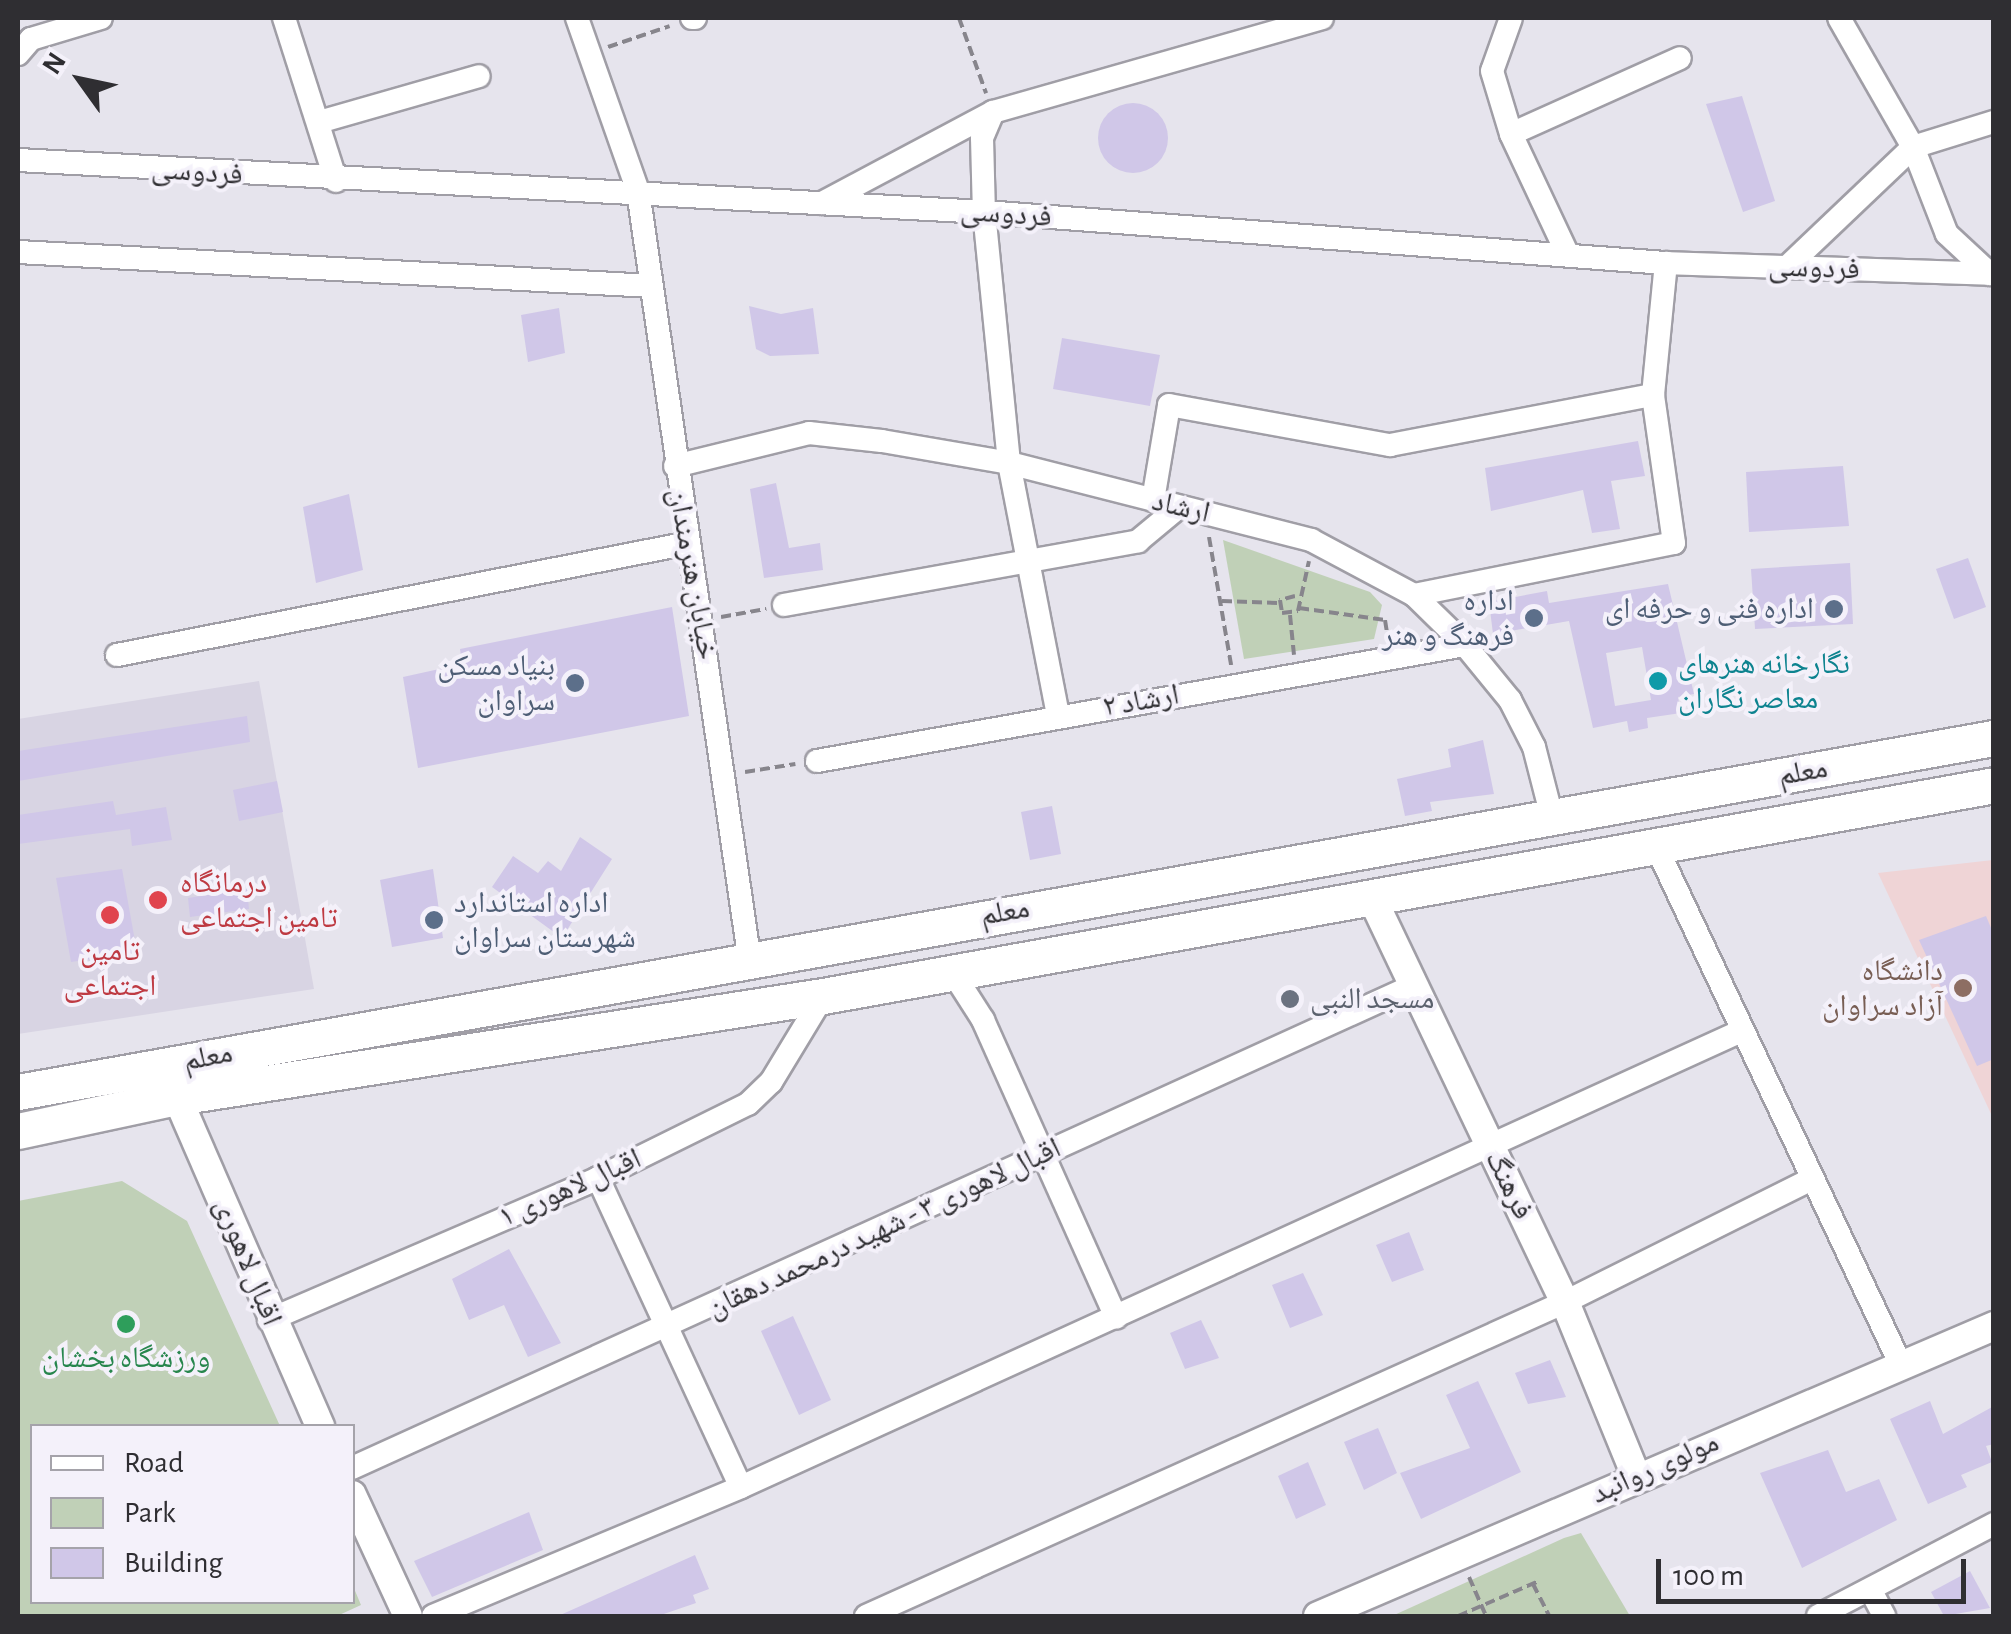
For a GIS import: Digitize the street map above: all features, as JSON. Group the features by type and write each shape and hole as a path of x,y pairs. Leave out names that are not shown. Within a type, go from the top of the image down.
{"main road":[{"name":"معلم","path":"18,1092 749,956 1994,738"},
{"name":"معلم","path":"18,1130 178,1098 953,974 1654,842 1994,785"},
{"path":"1365,850 1372,898"}],"street":[{"path":"18,54 31,39 101,18"},
{"path":"284,18 336,182"},
{"name":"خیابان هنرمندان","path":"577,18 638,191 675,466 726,775 749,956"},
{"path":"822,203 993,112 1322,18"},
{"path":"1511,18 1492,72 1511,134 1568,256"},
{"path":"1839,18 1913,147 1946,234 1991,274"},
{"path":"1511,134 1680,58"},
{"path":"319,122 478,76"},
{"path":"993,112 982,138 984,212 1009,463 1058,716"},
{"path":"1788,267 1913,147 1994,122"},
{"name":"فردوسی","path":"18,160 336,182 638,191 984,212 1666,263 1991,274"},
{"path":"18,252 650,286"},
{"path":"1414,595 1674,543 1654,394 1666,263"},
{"path":"1153,500 1169,405 1390,445 1654,394"},
{"name":"ارشاد","path":"675,466 809,432 1009,463 1316,542 1414,595 1465,645 1510,700 1534,747 1552,817"},
{"path":"784,605 1138,542 1180,507"},
{"path":"118,655 689,544"},
{"name":"ارشاد ۲","path":"817,761 1465,645"},
{"path":"1654,842 1808,1180 1899,1361"},
{"name":"فرهنگ","path":"1372,898 1565,1302 1636,1476"},
{"path":"953,974 983,1020 1116,1318"},
{"name":"اقبال لاهوری ۳ - شهید درمحمد دهقان","path":"355,1467 1415,985"},
{"name":"اقبال لاهوری ۱","path":"269,1320 598,1178 748,1104 771,1082 823,996"},
{"path":"355,1502 414,1616 741,1487 1116,1318 1488,1142 1739,1032"},
{"name":"اقبال لاهوری","path":"178,1098 269,1320 319,1424"},
{"path":"598,1178 741,1487"},
{"path":"866,1616 1565,1302 1808,1180"},
{"name":"مولوی روانبد","path":"1331,1614 1899,1361 1994,1326"},
{"path":"1818,1616 1872,1593 1994,1524"},
{"path":"1872,1593 1884,1616"}],"path":[{"path":"590,53 693,18"},
{"path":"959,18 993,112"},
{"path":"1204,512 1234,685"},
{"path":"1299,608 1295,596 1316,542"},
{"path":"1222,601 1278,603 1295,596"},
{"path":"1278,603 1290,616 1298,674"},
{"path":"702,621 784,605"},
{"path":"1290,616 1299,608 1386,620 1390,658"},
{"path":"726,775 817,761"},
{"path":"1460,1554 1486,1616"},
{"path":"1458,1616 1539,1581"},
{"path":"1533,1584 1548,1616"}],"shaded area":[{"name":"درمانگاه تامین اجتماعی","path":"259,681 314,989 18,1034 18,719"},
{"name":"دانشگاه آزاد سراوان","path":"1993,860 1993,1118 1878,873"}],"green space":[{"path":"1223,540 1370,592 1382,605 1374,639 1244,659"},
{"name":"ورزشگاه بخشان","path":"122,1181 187,1221 279,1424 30,1424 30,1604 355,1604 355,1591 361,1605 337,1616 18,1616 18,1201"},
{"path":"1581,1533 1630,1616 1392,1616 1564,1538"}],"building":[{"path":"1742,96 1775,201 1743,212 1706,104"},
{"path":"1133,103 1157,114 1168,138 1157,162 1133,173 1109,162 1098,138 1109,114"},
{"path":"749,306 781,314 813,308 819,354 770,356 756,349"},
{"path":"559,308 565,353 528,362 521,315"},
{"path":"1062,338 1160,355 1150,406 1053,389"},
{"path":"1638,441 1645,476 1611,481 1620,529 1592,533 1583,490 1491,511 1485,468"},
{"path":"1843,466 1849,526 1749,532 1746,472"},
{"path":"776,483 789,548 820,543 823,570 764,578 750,489"},
{"path":"349,494 363,570 316,583 303,507"},
{"path":"1968,558 1986,607 1954,619 1936,569"},
{"path":"1850,563 1853,624 1755,629 1751,569"},
{"path":"1668,584 1694,694 1678,697 1681,713 1647,718 1648,728 1629,732 1627,721 1593,728 1569,621 1493,634 1489,602 1547,591 1549,603","holes":["1642,647 1651,700 1615,706 1606,653"]},
{"name":"بنیاد مسکن سراوان","path":"672,607 689,716 418,768 403,677 462,664 460,649"},
{"path":"247,716 250,742 18,781 18,751"},
{"path":"1483,740 1494,794 1430,802 1432,811 1405,816 1397,779 1451,767 1448,749"},
{"path":"277,781 283,812 239,821 233,790"},
{"path":"113,801 116,815 166,807 172,840 132,846 130,829 18,844 18,815"},
{"path":"1052,806 1061,854 1030,860 1021,812"},
{"path":"580,837 612,859 562,938 492,887 513,856 538,873 548,861 561,871"},
{"path":"122,869 137,952 71,962 56,878"},
{"path":"433,869 443,938 392,947 380,880"},
{"path":"247,889 249,909 190,917 188,898"},
{"path":"1986,916 1994,935 1994,1059 1977,1066 1919,940"},
{"path":"1409,1232 1424,1270 1392,1282 1376,1245"},
{"path":"509,1249 561,1343 528,1357 504,1305 469,1320 452,1279"},
{"path":"1303,1273 1323,1315 1290,1328 1272,1285"},
{"path":"793,1316 831,1400 799,1415 761,1331"},
{"path":"1201,1320 1219,1358 1185,1369 1170,1333"},
{"path":"1550,1360 1566,1397 1528,1404 1515,1373"},
{"path":"1478,1381 1521,1472 1421,1519 1400,1473 1470,1448 1446,1395"},
{"path":"1930,1401 1943,1434 1994,1406 1994,1444 1986,1446 1992,1462 1961,1475 1967,1487 1928,1504 1890,1419"},
{"path":"1378,1428 1397,1473 1364,1490 1344,1442"},
{"path":"1828,1450 1846,1492 1879,1479 1897,1520 1802,1568 1760,1473"},
{"path":"1308,1462 1326,1505 1296,1519 1278,1476"},
{"path":"529,1512 543,1550 432,1597 414,1561"},
{"path":"695,1555 709,1589 693,1595 696,1603 658,1616 558,1616"},
{"path":"1970,1571 1990,1608 1944,1616 1931,1592"}],"place":[{"name":"اداره فنی و حرفه ای","path":"1834,609"},
{"name":"اداره فرهنگ و هنر","path":"1534,618"},
{"name":"نگارخانه هنرهای معاصر نگاران","path":"1658,681"},
{"name":"بنیاد مسکن سراوان","path":"575,683"},
{"name":"درمانگاه تامین اجتماعی","path":"158,900"},
{"name":"تامین اجتماعی","path":"110,915"},
{"name":"اداره استاندارد شهرستان سراوان","path":"434,920"},
{"name":"دانشگاه آزاد سراوان","path":"1963,988"},
{"name":"مسجد النبی","path":"1290,999"},
{"name":"ورزشگاه بخشان","path":"126,1324"}]}
